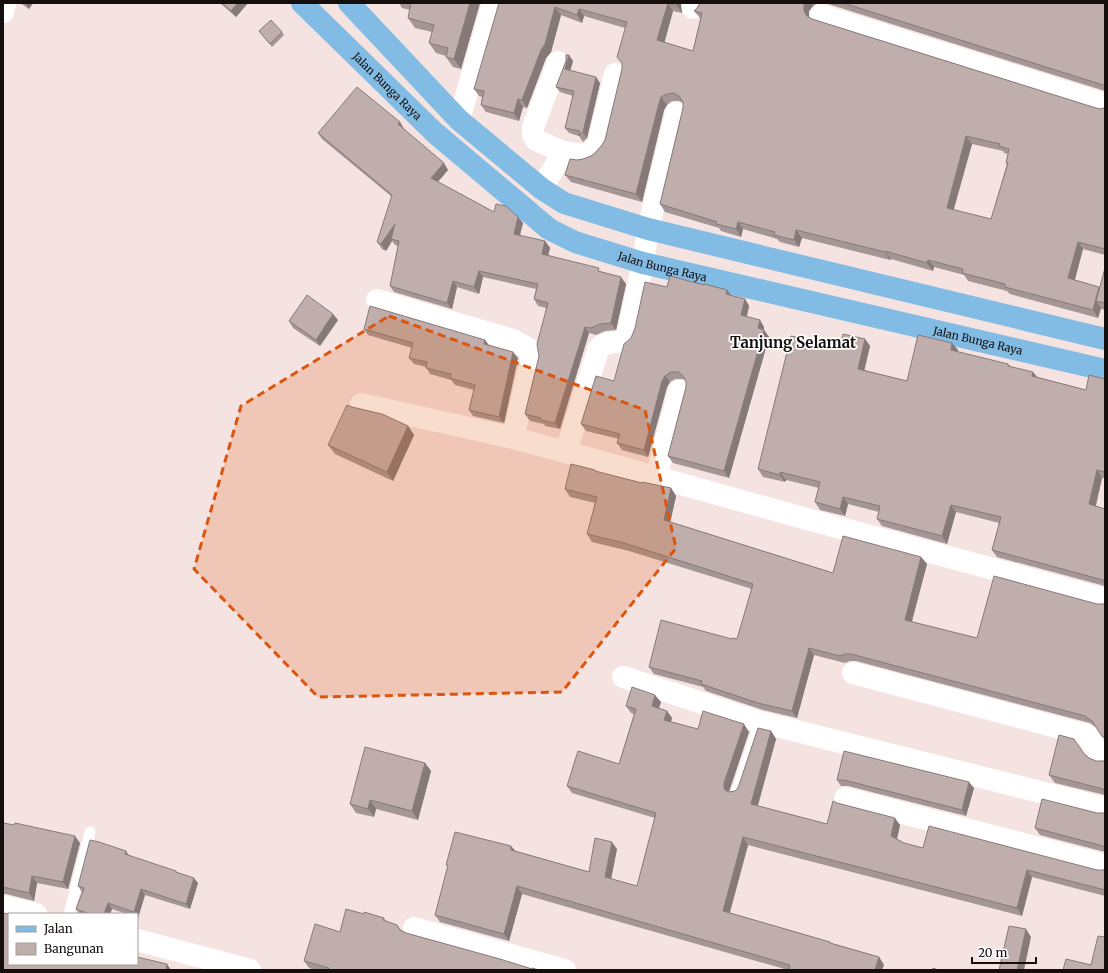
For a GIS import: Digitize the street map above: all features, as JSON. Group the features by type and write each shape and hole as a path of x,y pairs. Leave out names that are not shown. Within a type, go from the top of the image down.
{"main road":[{"name":"Jalan Bunga Raya","path":"302,3 435,133 549,229 575,242 643,263 1105,370"},
{"path":"349,3 460,120 542,190 564,203 648,229 1105,339"}],"street":[{"path":"3,12 5,3"},
{"path":"460,120 493,3"},
{"path":"821,15 1105,104"},
{"path":"558,62 533,127 533,134 536,140 562,152 584,155 591,152 598,144 616,74"},
{"path":"566,452 598,350 601,345 606,343 620,342 625,338 628,332 643,263 648,229 676,113"},
{"path":"542,190 562,152"},
{"path":"377,300 513,340 529,349 531,360 513,438"},
{"path":"656,477 679,391"},
{"path":"361,404 513,438 1105,599"},
{"path":"853,673 1087,735 1099,754 1105,756"},
{"path":"623,677 760,722 1105,808"},
{"path":"845,798 1105,865"},
{"path":"3,906 32,913"},
{"path":"414,928 565,970"},
{"path":"138,940 250,970"}],"lane":[{"path":"736,793 760,722"},
{"path":"69,913 90,832"}],"highlighted area":[{"path":"389,316 645,410 676,548 562,692 318,697 194,569 241,406"}],"building":[{"path":"222,3 238,3 231,11"},
{"path":"411,3 470,3 454,59 446,57 448,48 429,43 434,25 408,18"},
{"path":"499,3 668,3 657,40 693,51 702,13 694,11 700,3 804,3 804,11 807,16 812,19 1096,108 1102,109 1105,107 1105,249 1078,242 1068,278 1099,287 1093,310 1005,287 1005,284 962,273 963,269 928,260 927,263 885,251 796,230 794,240 774,235 775,232 738,222 736,229 716,224 717,222 660,204 683,108 683,102 679,96 674,93 661,97 636,194 565,175 570,159 577,160 591,156 605,140 622,69 622,63 617,57 627,22 579,9 577,15 555,7 545,44 541,50 522,100 518,99 514,113 481,105 484,91 474,89","holes":["966,136 1000,144 999,146 1009,149 1006,163 1008,163 991,219 947,208"]},
{"path":"668,3 676,3 677,6"},
{"path":"843,3 1105,3 1105,86 1103,85"},
{"path":"271,20 282,32 270,44 259,31"},
{"path":"566,55 569,55 565,69 596,77 583,132 579,136 580,131 565,128 574,91 556,87 566,61"},
{"path":"357,87 400,122 398,124 444,163 431,178 494,212 496,204 506,206 518,217 514,234 545,241 542,254 599,268 598,271 621,277 611,323 600,324 591,328 585,327 555,423 525,414 539,356 537,344 548,303 534,299 538,284 479,271 474,287 453,281 447,303 390,286 399,241 391,239 395,224 381,244 377,242 392,195 318,133"},
{"path":"1105,268 1105,303 1096,301"},
{"path":"670,276 727,290 726,294 745,299 741,315 760,320 758,328 764,330 724,471 668,456 686,387 686,381 678,372 671,372 665,376 662,381 644,450 617,443 620,434 581,424 596,376 614,381 624,344 631,338 635,328 645,282 667,287"},
{"path":"307,295 333,314 316,340 289,321"},
{"path":"370,306 485,340 484,344 513,352 499,417 469,410 475,385 450,378 451,374 426,368 427,362 409,358 413,343 364,329"},
{"path":"843,334 865,339 858,369 907,381 918,335 952,343 951,350 1008,364 1008,366 1033,372 1032,376 1086,390 1089,375 1105,379 1105,472 1097,470 1089,504 1105,509 1105,581 992,550 1001,517 951,505 942,536 877,519 880,506 843,497 840,509 815,502 820,482 780,472 780,475 758,469 791,336 840,346"},
{"path":"347,405 382,414 408,426 387,472 328,445"},
{"path":"571,464 642,483 671,488 664,520 833,573 843,536 921,557 905,620 977,638 994,576 1097,604 1105,603 1105,738 1092,721 1085,716 851,654 840,656 809,648 792,711 758,703 701,684 702,681 649,667 661,620 732,639 737,639 753,584 624,543 587,534 597,497 565,489"},
{"path":"632,687 655,695 652,706 667,711 664,720 698,729 703,711 744,724 724,783 725,790 729,792 735,791 738,788 758,728 771,731 751,804 827,824 833,801 895,818 891,836 904,843 923,848 929,826 1097,870 1105,869 1105,890 1027,870 1017,908 743,837 723,911 879,957 875,970 789,970 790,965 517,886 504,934 435,915 455,832 511,846 511,850 589,872 595,838 612,842 605,877 637,886 656,813 567,786 578,751 619,764 636,709 626,706"},
{"path":"1059,735 1074,739 1084,754 1089,758 1096,761 1105,760 1105,790 1049,775"},
{"path":"365,747 425,763 412,811 370,800 368,809 350,804"},
{"path":"844,751 969,782 962,810 844,780 837,780"},
{"path":"1042,799 1097,813 1105,812 1105,847 1035,828"},
{"path":"3,823 14,825 15,823 75,836 63,882 32,876 29,893 3,887"},
{"path":"90,840 126,851 125,854 194,878 186,904 141,889 134,912 108,903 104,913 87,913 76,909 84,888 78,886"},
{"path":"346,909 364,914 364,912 384,918 383,920 397,925 400,930 406,933 539,970 329,970 329,968 304,961 315,924 340,932"},
{"path":"3,913 8,914 8,965 138,965 138,957 167,964 166,970 3,970"},
{"path":"1009,926 1026,929 1017,970 999,970"},
{"path":"1098,936 1105,937 1105,970 1063,970 1066,959 1091,965"}],"district":[{"name":"Tanjung Selamat","path":"793,342"}]}
